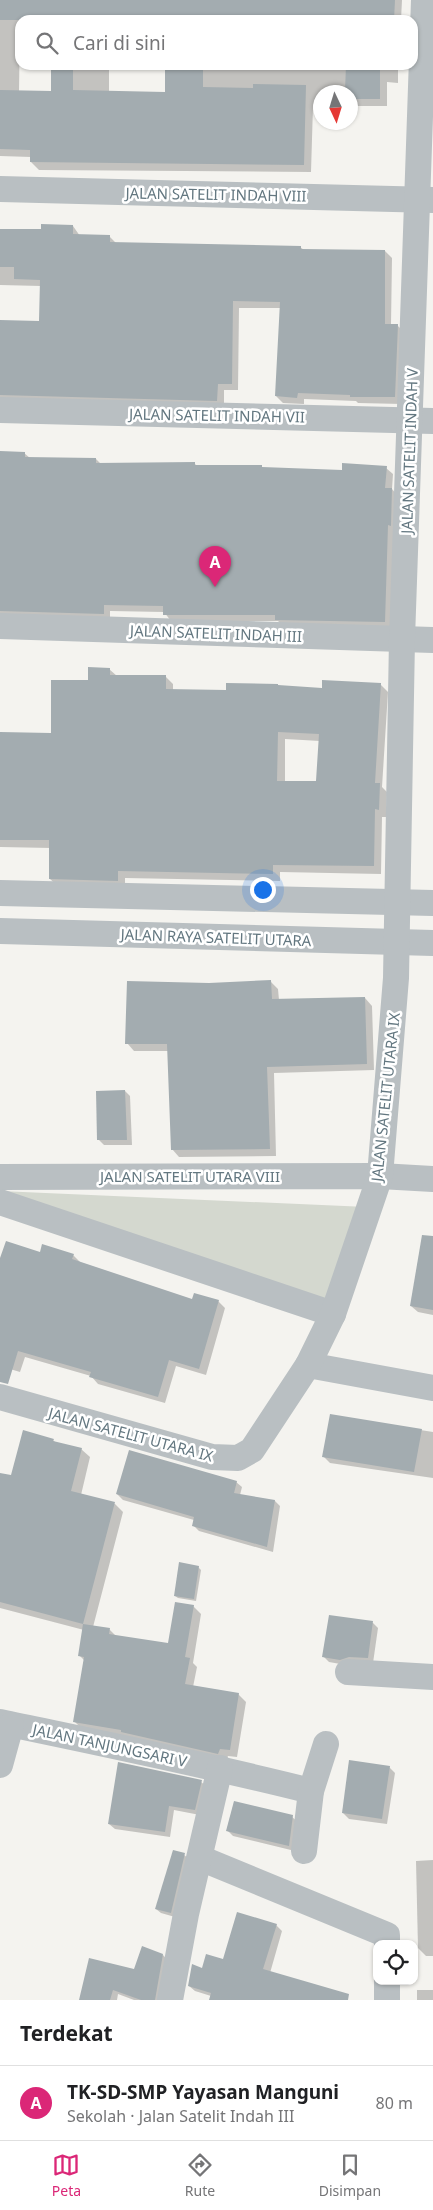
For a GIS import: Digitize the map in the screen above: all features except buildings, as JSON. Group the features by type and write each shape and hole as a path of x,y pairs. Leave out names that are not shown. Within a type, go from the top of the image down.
{"street":[{"name":"JALAN SATELIT INDAH V","path":"397,902 402,639 421,421 425,200 424,0"},
{"name":"JALAN SATELIT INDAH VIII","path":"0,189 425,200"},
{"name":"JALAN SATELIT INDAH VII","path":"0,410 421,421"},
{"name":"JALAN SATELIT INDAH III","path":"0,626 433,640"},
{"path":"0,893 433,903"},
{"name":"JALAN SATELIT UTARA IX","path":"0,1397 212,1457 238,1458 252,1450 308,1366 333,1314 380,1176 396,978 397,902"},
{"name":"JALAN RAYA SATELIT UTARA","path":"0,931 433,943"},
{"name":"JALAN SATELIT UTARA VIII","path":"0,1177 380,1176 433,1179"},
{"path":"0,1202 333,1314"},
{"path":"308,1366 433,1388"},
{"path":"348,1672 433,1677"},
{"path":"0,1765 5,1723"},
{"name":"JALAN TANJUNGSARI V","path":"5,1723 73,1739 220,1768 311,1791"},
{"path":"304,1851 311,1791 326,1744"},
{"path":"170,2000 220,1768"},
{"path":"200,1858 387,1935 387,1940"},
{"path":"387,1985 387,2000"}],"shaded area":[{"path":"0,1191 367,1207 330,1302"}],"place":[{"name":"TK-SD-SMP Yayasan Manguni","path":"215,587"}]}
